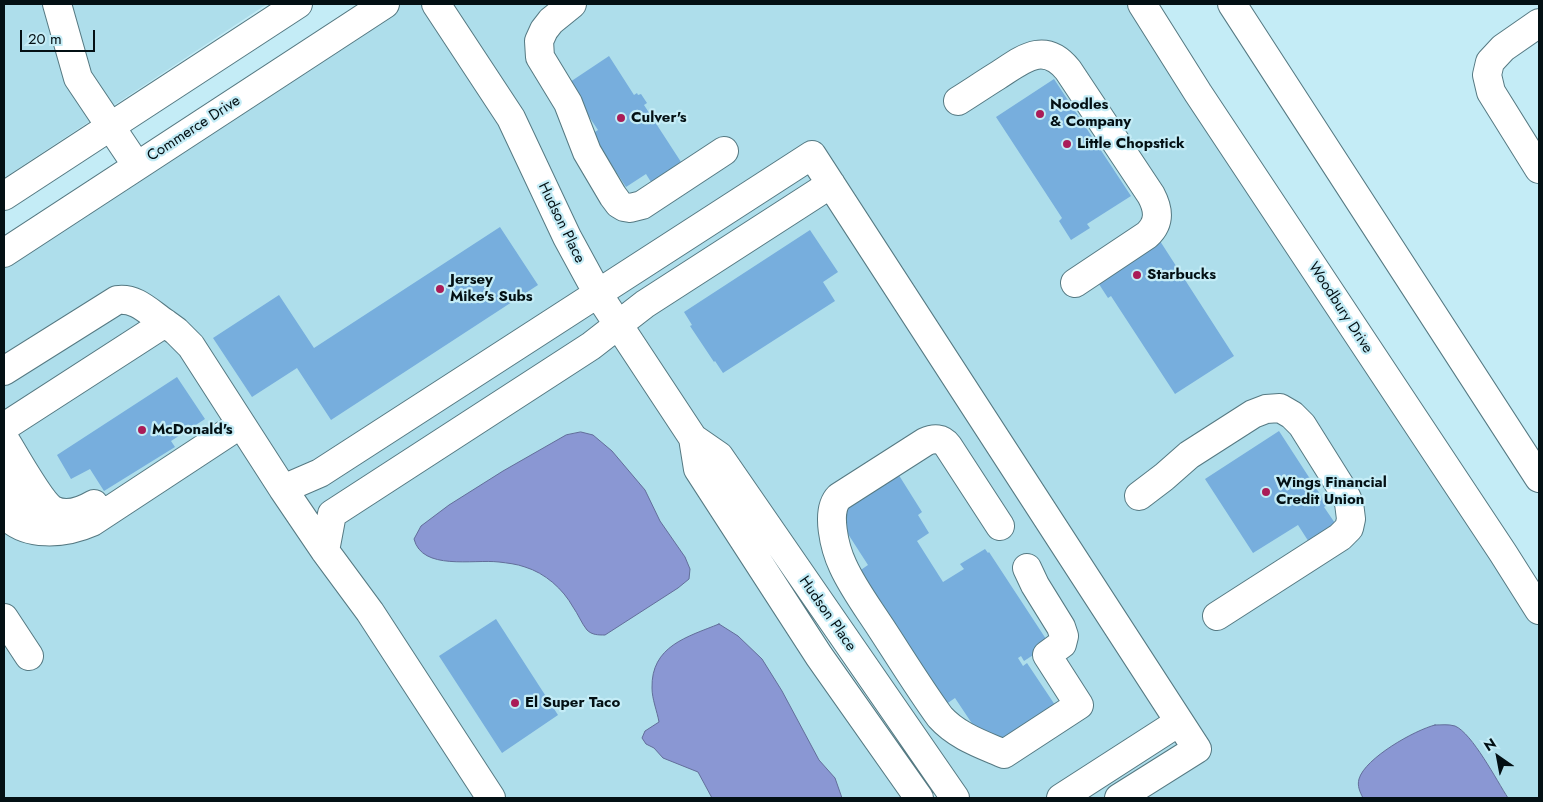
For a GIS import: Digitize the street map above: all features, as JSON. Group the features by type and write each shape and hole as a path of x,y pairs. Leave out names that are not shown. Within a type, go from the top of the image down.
{"street":[{"path":"57,4 78,78 137,166"},
{"path":"4,196 298,4"},
{"name":"Commerce Drive","path":"4,253 385,4"},
{"name":"Hudson Place","path":"436,4 511,118 566,238 618,325 693,438 719,456 955,798"},
{"path":"572,4 551,21 544,30 539,42 540,57 568,103 587,152 619,204 630,208 642,205 724,151"},
{"name":"Woodbury Drive","path":"1142,4 1198,93 1503,552 1539,610"},
{"path":"1232,4 1539,478"},
{"path":"1539,23 1503,48 1490,62 1487,75 1491,92 1539,170"},
{"path":"958,101 1024,59 1038,54 1053,56 1061,61 1068,70 1150,196 1157,213 1157,222 1154,228 1147,235 1075,282"},
{"path":"283,489 320,473 812,155 1197,748 1120,798"},
{"path":"325,551 332,514 591,346 645,304 831,184"},
{"path":"4,371 117,300 128,299 134,302 176,330 191,346 283,489 325,551 370,612 491,798"},
{"path":"4,427 165,323"},
{"path":"1138,496 1164,478 1189,456 1259,411 1273,408 1287,411 1298,420 1307,432 1344,492 1351,515 1348,528 1336,540 1217,616"},
{"path":"4,513 16,524 30,530 54,531 76,528 92,522 241,424"},
{"path":"4,438 48,505 52,509 63,513"},
{"name":"Hudson Place","path":"693,438 698,469 829,671 919,798"},
{"path":"1000,526 948,446 944,441 935,439 925,442 839,497 834,504 832,525 839,556 851,581 940,717 951,728 966,737 1004,754 1079,705 1047,655 1062,644 1064,633 1027,568"},
{"path":"4,481 9,496 25,509 35,512 63,513 81,511 92,506 176,451 198,443 212,443"},
{"path":"4,618 29,656"},
{"path":"1061,798 1180,722"}],"shaded area":[{"path":"4,4 267,4 4,178"},
{"path":"385,4 1142,4 1539,610 1539,798 955,798 694,439 919,798 4,798 4,253"}],"water":[{"path":"581,432 593,435 612,451 645,490 660,521 685,557 690,569 689,579 678,588 605,635 589,632 569,600 553,582 540,573 522,566 505,563 438,560 427,556 419,549 414,539 421,526 449,505 566,435"},
{"path":"719,624 738,636 762,659 782,691 819,760 835,778 842,798 712,798 698,772 663,758 654,748 646,744 642,738 645,731 659,722 652,688 653,674 658,662 673,645"},
{"path":"1435,725 1452,725 1462,730 1476,747 1508,798 1363,798 1358,782 1363,771 1371,762 1404,739"}],"building":[{"name":"Culver's","path":"609,56 634,95 637,93 638,95 641,94 647,103 644,105 681,162 651,182 646,174 626,187 599,146 584,139 598,130 567,84"},
{"path":"1054,79 1131,196 1087,224 1090,228 1071,240 1059,221 1062,218 996,117"},
{"path":"500,227 538,285 331,420 297,368 252,397 213,338 279,295 314,348"},
{"path":"810,230 838,272 823,282 835,301 723,373 690,326 692,325 684,312"},
{"path":"1160,241 1234,356 1175,394 1111,296 1108,298 1095,278"},
{"name":"McDonald's","path":"177,377 205,419 171,441 175,447 104,491 90,469 71,479 57,455"},
{"name":"Wings Financial Credit Union","path":"1279,431 1327,505 1324,507 1341,532 1314,550 1298,525 1253,553 1205,479"},
{"path":"895,469 922,512 918,515 929,533 917,541 943,582 964,569 960,564 985,549 989,552 1046,639 1047,646 1024,661 1021,656 1018,658 1023,666 1027,663 1055,705 999,745 981,737 955,698 942,707 855,574 868,565 839,520 842,503"},
{"path":"496,619 558,715 502,753 439,656"}],"place":[{"name":"Noodles & Company","path":"1040,114"},
{"name":"Culver's","path":"621,118"},
{"name":"Little Chopstick","path":"1067,144"},
{"name":"Starbucks","path":"1137,275"},
{"name":"Jersey Mike's Subs","path":"440,289"},
{"name":"McDonald's","path":"142,430"},
{"name":"Wings Financial Credit Union","path":"1266,492"},
{"name":"El Super Taco","path":"515,703"}]}
